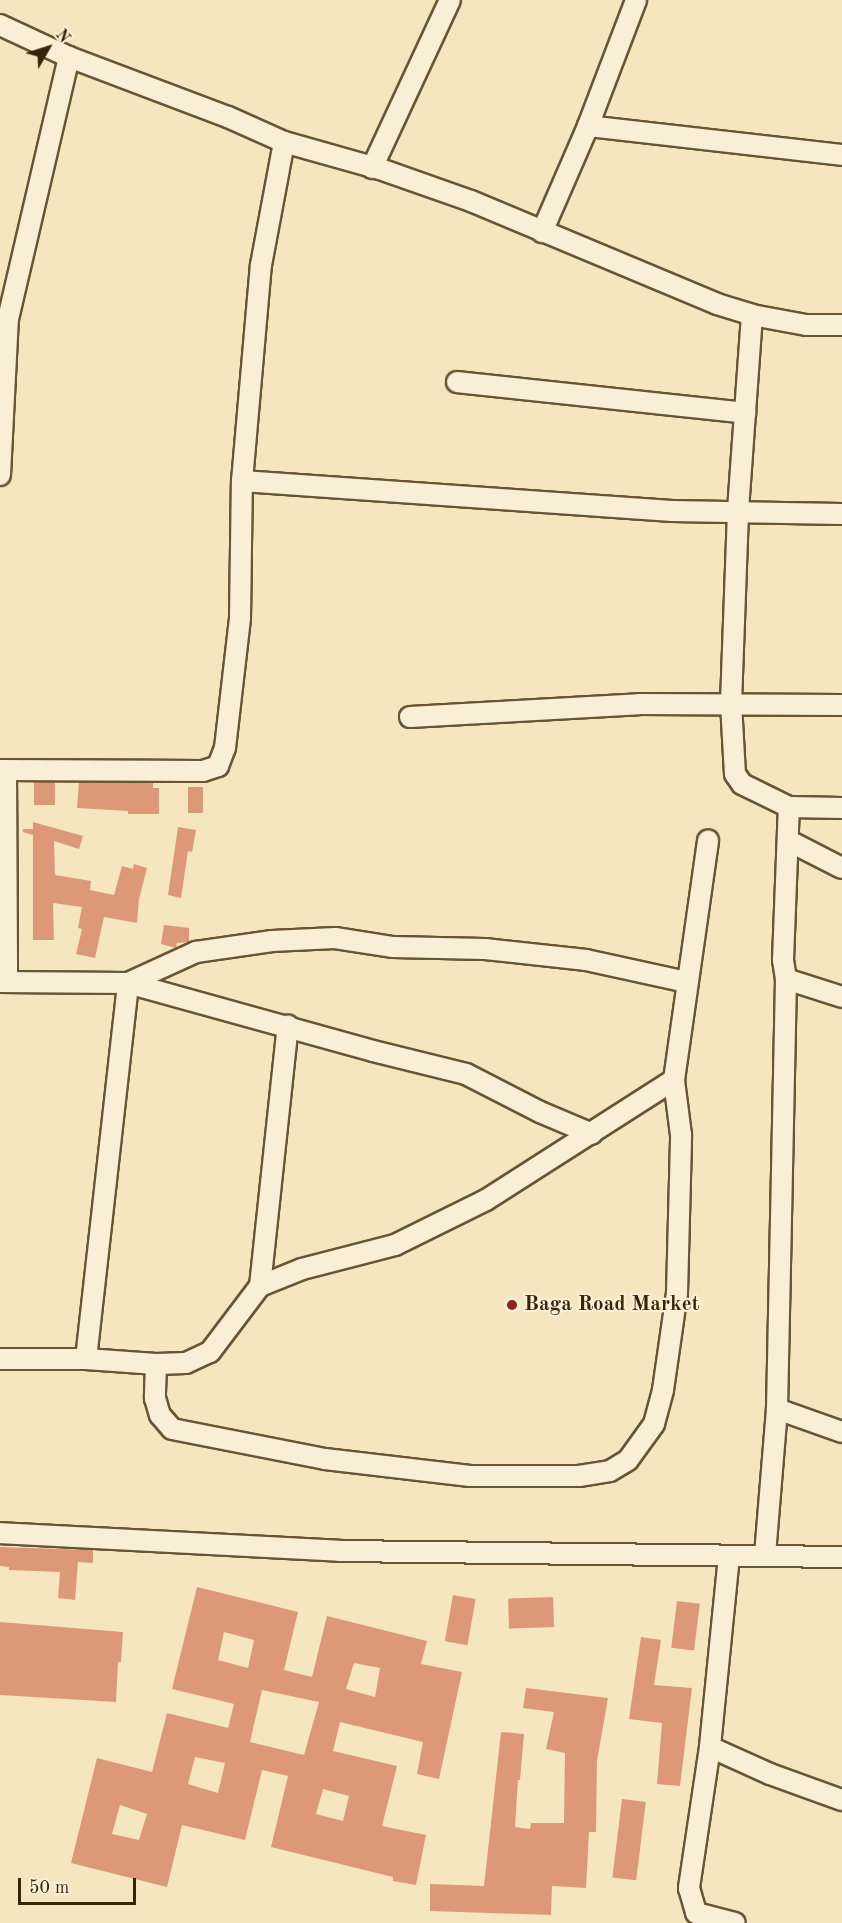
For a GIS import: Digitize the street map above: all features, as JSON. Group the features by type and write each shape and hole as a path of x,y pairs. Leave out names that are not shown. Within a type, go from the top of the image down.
{"street":[{"path":"372,168 450,0"},
{"path":"542,232 588,126 636,0"},
{"path":"0,25 69,57 228,117 284,142 471,201 717,304 752,315 806,325 842,325"},
{"path":"0,475 8,319 69,57"},
{"path":"588,126 842,155"},
{"path":"284,142 261,266 242,481 240,618 225,748 218,766 203,771 3,770 4,982 128,984 466,1074 540,1112 592,1134"},
{"path":"752,315 738,512 731,703 735,774 742,784 789,807 842,808"},
{"path":"457,382 745,413"},
{"path":"242,481 672,511 842,514"},
{"path":"410,717 639,704 842,705"},
{"path":"765,1555 777,1409 786,979 783,960 789,807"},
{"path":"156,1364 155,1398 160,1415 172,1429 325,1459 470,1476 579,1476 610,1471 628,1460 654,1424 663,1390 677,1293 681,1135 675,1080 708,840"},
{"path":"789,841 842,868"},
{"path":"128,984 196,952 272,941 335,938 393,947 485,948 586,960 687,982"},
{"path":"786,979 842,997"},
{"path":"86,1359 128,984"},
{"path":"260,1286 288,1026"},
{"path":"0,1359 86,1359 156,1364 186,1363 210,1352 260,1286 302,1269 395,1245 486,1200 675,1080"},
{"path":"777,1409 842,1432"},
{"path":"0,1533 339,1551 842,1557"},
{"path":"729,1556 723,1638 710,1747 689,1888 696,1913 735,1923"},
{"path":"710,1747 770,1774 842,1800"}],"building":[{"path":"34,782 55,782 55,805 34,805"},
{"path":"79,782 153,783 153,788 159,788 159,814 128,814 128,811 77,808"},
{"path":"188,787 203,787 203,813 188,813"},
{"path":"33,822 83,836 79,849 54,841 55,875 91,881 90,890 114,895 122,866 133,869 134,864 147,868 139,899 137,923 104,917 95,958 76,954 82,929 78,928 82,907 53,903 54,940 33,940 33,835 23,832 23,829 33,829"},
{"path":"178,827 196,830 192,852 188,851 181,898 168,895"},
{"path":"164,925 189,928 189,942 177,943 176,948 161,944"},
{"path":"0,1547 93,1550 93,1563 78,1562 75,1600 58,1598 60,1572 9,1570 9,1567 0,1566"},
{"path":"197,1587 298,1612 284,1670 312,1677 327,1616 427,1641 421,1664 462,1672 439,1779 417,1774 423,1742 340,1722 333,1751 397,1766 382,1826 426,1835 416,1885 393,1881 393,1877 271,1847 288,1776 262,1770 245,1840 182,1825 167,1887 71,1863 97,1758 152,1772 167,1713 228,1728 234,1704 172,1689","holes":["224,1632 254,1640 248,1668 218,1660","354,1663 380,1668 375,1697 346,1689","262,1690 319,1702 304,1755 250,1742","195,1757 225,1763 218,1793 188,1784","323,1789 349,1796 343,1821 316,1814","120,1805 147,1814 139,1840 112,1834"]},
{"path":"453,1595 476,1599 467,1645 445,1641"},
{"path":"553,1597 554,1627 509,1629 508,1599"},
{"path":"677,1601 700,1604 694,1650 671,1648"},
{"path":"0,1622 123,1632 121,1662 118,1662 116,1702 0,1695"},
{"path":"641,1637 661,1640 654,1685 692,1688 680,1786 657,1784 662,1723 629,1719"},
{"path":"526,1688 608,1698 597,1761 596,1832 589,1832 586,1888 552,1886 551,1915 430,1911 430,1884 484,1886 501,1732 524,1734 515,1827 530,1829 531,1823 564,1823 565,1753 546,1749 554,1712 523,1708"},
{"path":"622,1799 646,1802 636,1880 612,1877"}],"place":[{"name":"Baga Road Market","path":"512,1305"}]}
